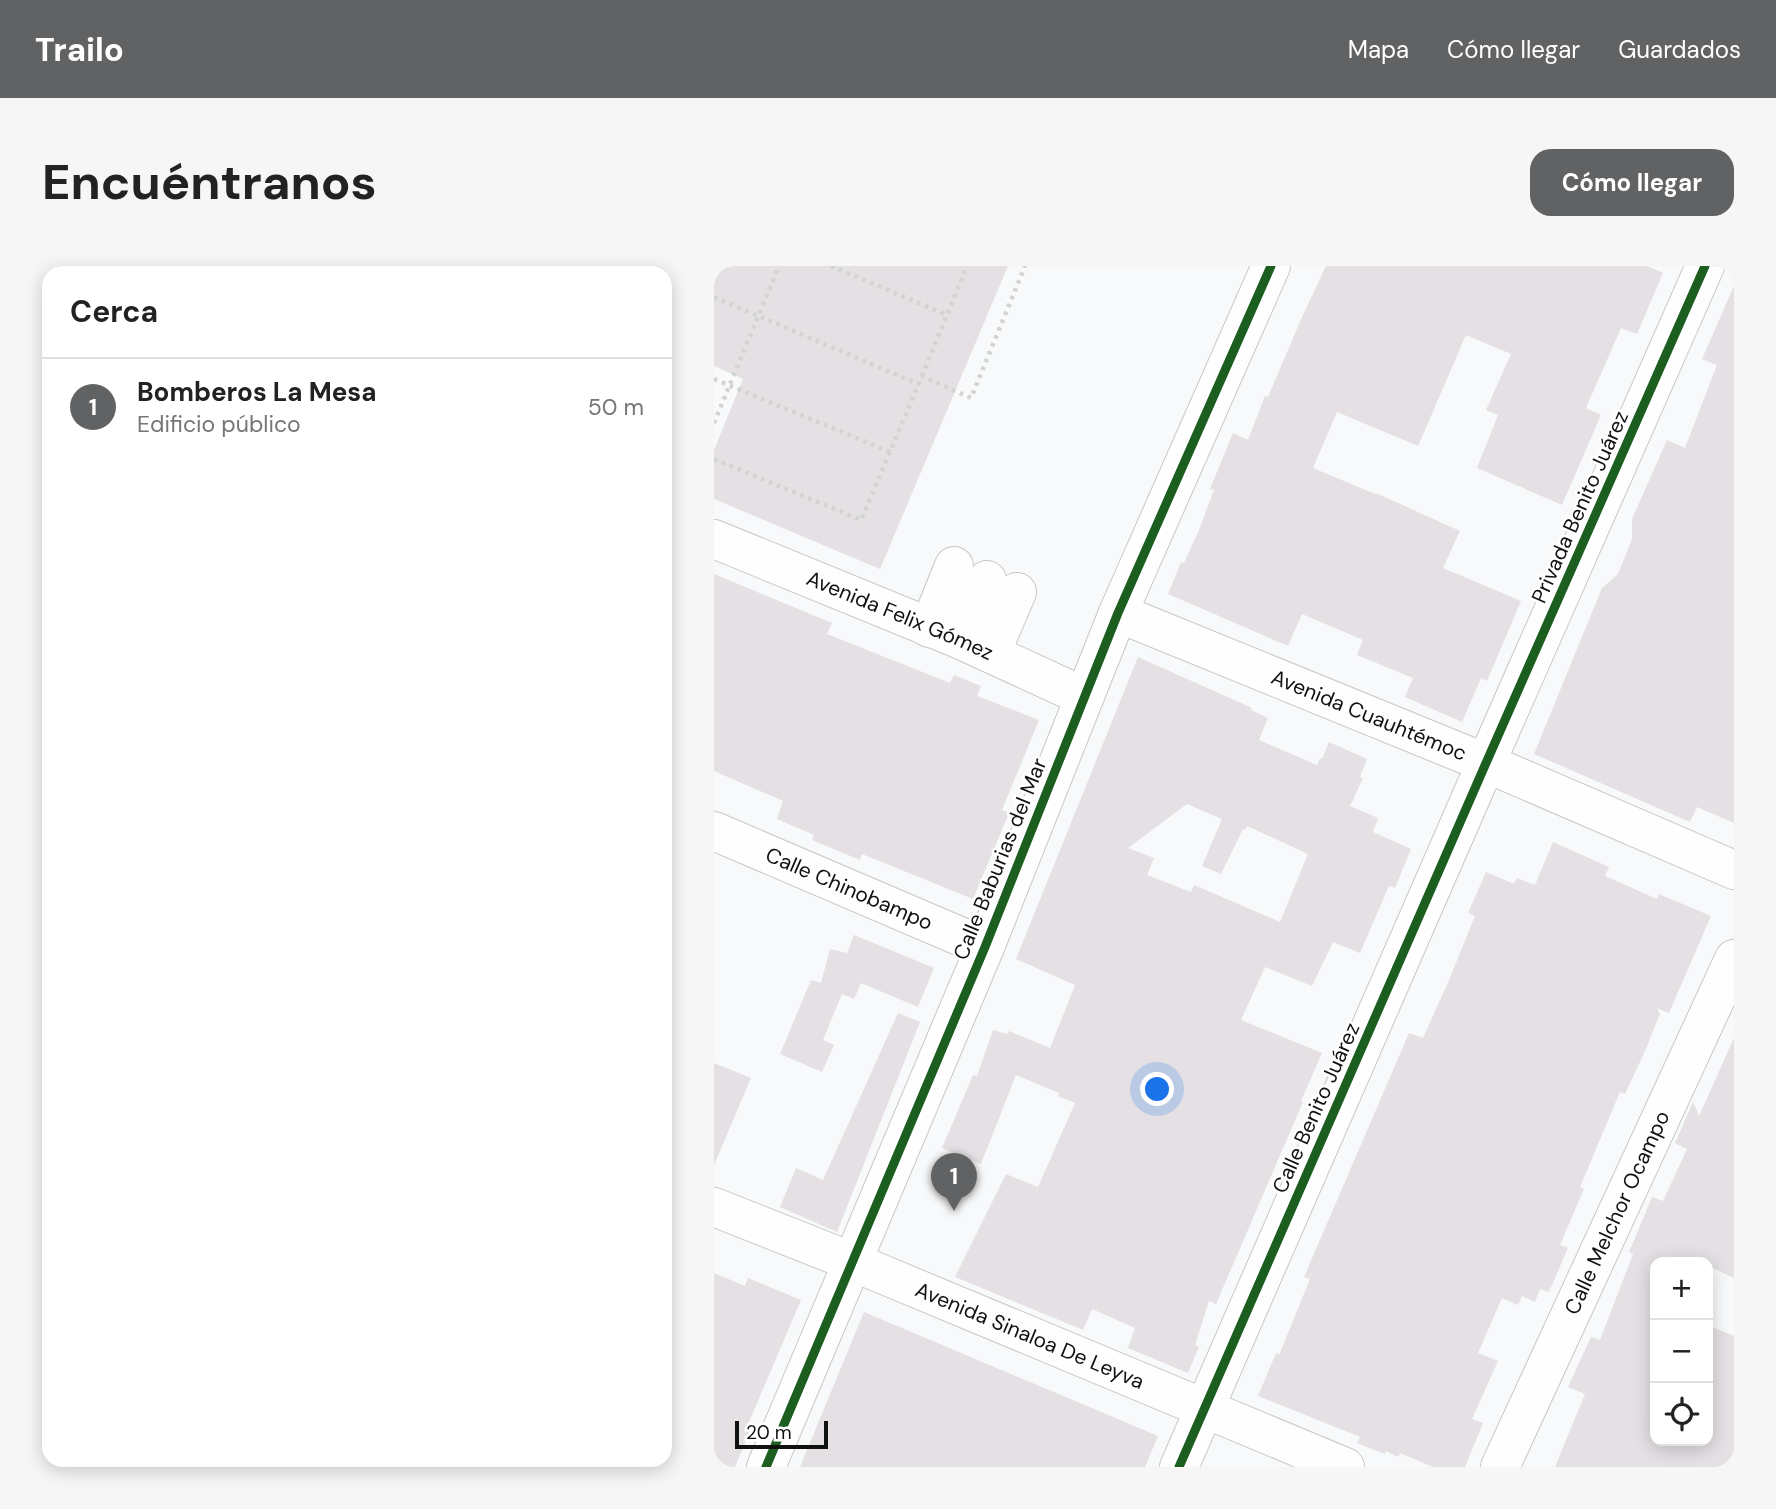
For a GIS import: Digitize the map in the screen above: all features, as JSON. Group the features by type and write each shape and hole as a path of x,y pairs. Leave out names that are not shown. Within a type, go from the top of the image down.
{"street":[{"name":"Calle Baburias del Mar","path":"766,1467 985,947 1083,696 1271,266"},
{"name":"Privada Benito Juárez","path":"1486,762 1706,266"},
{"name":"Avenida Felix Gómez","path":"714,539 960,640 1083,696"},
{"path":"960,640 986,579 960,640"},
{"name":"Avenida Cuauhtémoc","path":"1118,613 1486,762 1734,870"},
{"name":"Calle Benito Juárez","path":"1179,1467 1486,762"},
{"name":"Calle Chinobampo","path":"714,831 985,947"},
{"name":"Calle Melchor Ocampo","path":"1500,1467 1734,959"},
{"name":"Avenida Sinaloa De Leyva","path":"714,1207 853,1262 1345,1467"}],"path":[{"path":"714,423 779,266"},
{"path":"831,266 947,315"},
{"path":"714,459 861,520 967,266"},
{"path":"922,376 971,398 1025,266"},
{"path":"714,297 918,384"},
{"path":"714,379 890,452"}],"building":[{"path":"714,266 1008,266 880,569 714,499 714,450 743,379 714,366"},
{"path":"1326,266 1647,266 1663,273 1637,334 1621,328 1586,408 1601,415 1562,505 1477,468 1498,415 1486,410 1511,354 1466,335 1418,446 1337,412 1313,468 1460,531 1443,568 1521,601 1487,681 1481,678 1462,722 1405,697 1413,678 1357,655 1363,640 1302,614 1288,646 1168,594 1181,562 1184,563 1199,530 1214,490 1210,489 1233,433 1248,440 1265,396 1268,397"},
{"path":"1734,286 1734,823 1697,807 1690,822 1534,754 1602,588 1618,574 1632,539 1632,519 1667,440 1685,448 1717,365 1702,359"},
{"path":"714,574 832,623 827,634 950,683 954,675 981,686 977,696 1039,720 1002,810 1009,813 973,899 862,854 860,860 812,840 814,835 777,819 783,801 714,771"},
{"path":"1138,657 1252,708 1251,710 1268,718 1259,740 1317,765 1329,742 1367,759 1360,777 1363,778 1350,806 1378,818 1373,832 1411,849 1395,888 1388,888 1360,953 1333,942 1312,986 1265,967 1241,1020 1322,1053 1216,1304 1209,1301 1195,1345 1199,1347 1188,1373 1128,1348 1135,1328 1092,1309 1083,1330 955,1277 1006,1174 1038,1187 1075,1103 1058,1096 1059,1093 1016,1075 981,1164 942,1148 973,1075 977,1076 993,1030 1007,1034 1009,1031 1050,1048 1075,985 1016,959","holes":["1187,804 1222,819 1202,866 1221,874 1247,826 1308,854 1280,922 1194,885 1191,892 1147,875 1154,858 1128,848"]},
{"path":"1553,842 1609,867 1605,876 1657,899 1659,894 1711,916 1669,1013 1657,1008 1660,1014 1645,1051 1625,1094 1620,1092 1580,1187 1584,1189 1560,1245 1568,1248 1549,1292 1540,1289 1535,1302 1522,1296 1518,1305 1502,1298 1478,1353 1498,1361 1472,1419 1483,1423 1465,1467 1433,1467 1400,1453 1398,1457 1386,1451 1385,1454 1357,1443 1360,1437 1258,1396 1276,1353 1279,1355 1310,1279 1304,1277 1409,1033 1423,1038 1449,980 1475,916 1468,913 1486,872 1514,884 1517,878 1535,885"},
{"path":"854,935 934,968 918,1007 861,983 854,999 842,994 823,1040 834,1045 822,1072 780,1054 811,980 821,983 830,949 847,953"},
{"path":"898,1013 920,1022 837,1232 780,1207 796,1168 823,1180"},
{"path":"1734,1038 1734,1278 1713,1268 1713,1257 1650,1257 1650,1446 1713,1446 1713,1327 1734,1336 1734,1467 1555,1467 1585,1394 1568,1387 1591,1337 1600,1340 1633,1254 1629,1252 1652,1197 1663,1201 1687,1149 1675,1143 1693,1102 1699,1116"},
{"path":"714,1063 751,1078 714,1165"},
{"path":"714,1273 745,1286 748,1278 801,1300 746,1429 750,1431 735,1467 714,1467"},
{"path":"864,1312 1158,1436 1145,1467 800,1467"}],"cycle path":[{"path":"766,1467 985,947 1118,613 1271,266"},
{"path":"1179,1467 1705,266"}],"place":[{"name":"Bomberos La Mesa","path":"954,1211"}]}
